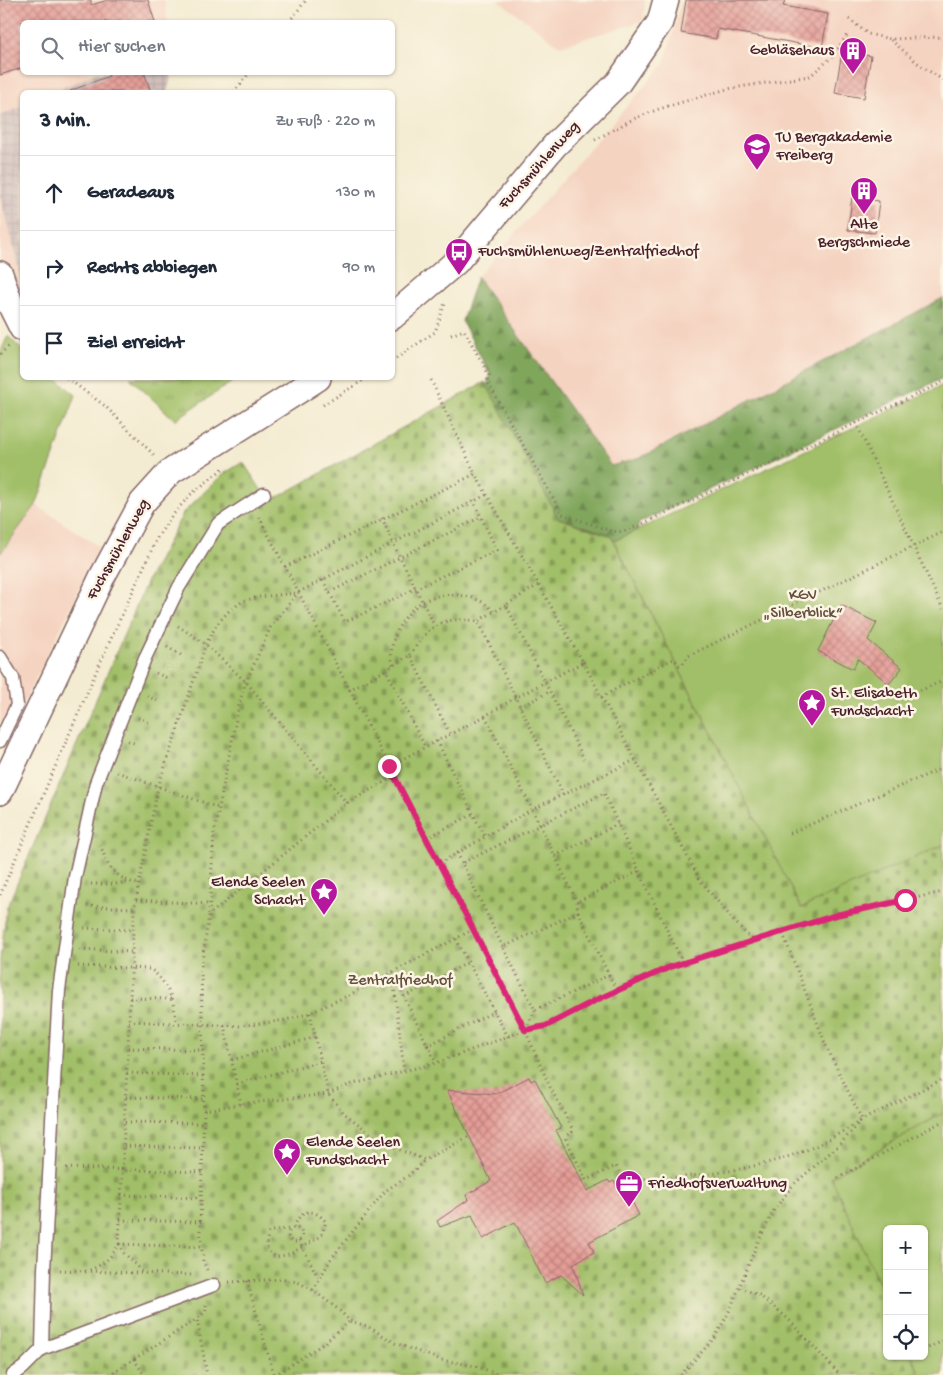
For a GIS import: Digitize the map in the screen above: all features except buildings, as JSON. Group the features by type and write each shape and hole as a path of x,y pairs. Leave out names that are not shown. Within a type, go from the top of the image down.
{"street":[{"name":"Fuchsmühlenweg","path":"395,314 456,262 555,145 618,83 660,22 666,0"},
{"path":"0,274 11,306 20,324"},
{"name":"Fuchsmühlenweg","path":"0,792 111,561 142,502 170,472 315,380"}],"lane":[{"path":"42,1349 44,1270 59,990 74,884 96,783 145,658 179,587 218,524 264,494"},
{"path":"0,657 14,678 17,705 0,740"},
{"path":"13,1375 42,1349 214,1285"}],"path":[{"path":"291,20 306,0"},
{"path":"849,19 868,34 890,39 943,37"},
{"path":"592,142 633,119 728,89 810,76 832,57 847,35"},
{"path":"890,39 920,65 943,80"},
{"path":"236,90 248,75"},
{"path":"395,359 435,332 443,307"},
{"path":"451,335 464,330 489,375 487,381 562,514 611,531 623,532 640,525 943,382"},
{"path":"70,380 105,406 170,472"},
{"path":"321,406 360,380"},
{"path":"431,380 486,495 583,662 700,880 734,922 752,940"},
{"path":"856,423 943,609"},
{"path":"0,895 99,665 158,538 171,517 190,495 231,462"},
{"path":"285,567 475,474"},
{"path":"144,1273 124,1253 120,1244 134,908 158,787 206,644 216,624 243,601 259,597 298,593 473,500 486,495"},
{"path":"323,580 345,622 497,550 473,500"},
{"path":"251,502 475,929 525,1030 550,1087 572,1128 572,1132 567,1135 566,1140 586,1180 616,1166 623,1178 650,1180 679,1178 741,1168 780,1159 820,1144 862,1120 943,1079"},
{"path":"330,592 481,516"},
{"path":"382,518 392,543 434,625"},
{"path":"601,697 671,660 674,659 679,665 682,665 688,656 943,532"},
{"path":"349,690 410,655 434,625 455,620 478,621 538,586"},
{"path":"214,1285 203,1261 201,1246 204,1110 201,968 209,915 214,834 246,682 271,626 298,593"},
{"path":"393,665 391,647 410,612 422,602 447,595 468,597 489,604 494,612"},
{"path":"506,605 544,683 584,758"},
{"path":"165,617 206,644 246,682 347,803"},
{"path":"478,621 564,796"},
{"path":"410,655 450,734"},
{"path":"389,766 583,662"},
{"path":"386,670 425,747"},
{"path":"897,700 943,681"},
{"path":"520,707 549,692"},
{"path":"485,716 555,856 577,902 578,912 617,991"},
{"path":"437,741 485,836"},
{"path":"440,863 532,810 635,760"},
{"path":"102,766 220,808"},
{"path":"790,833 943,768"},
{"path":"209,915 347,803 395,776"},
{"path":"462,863 604,793 683,963"},
{"path":"427,838 473,814"},
{"path":"555,856 618,824"},
{"path":"84,836 101,846 108,864 127,882"},
{"path":"457,853 535,1010"},
{"path":"577,902 640,871"},
{"path":"74,884 116,884 127,882 139,884"},
{"path":"204,1110 328,1094 350,1085 436,1063 525,1030 546,1026 670,967 836,915 943,892"},
{"path":"136,900 210,904"},
{"path":"71,905 134,908"},
{"path":"503,947 578,912"},
{"path":"68,927 133,930"},
{"path":"129,1021 241,1026 286,1020 310,1013 393,973 475,929"},
{"path":"782,931 827,1048 862,1120"},
{"path":"456,939 508,1037"},
{"path":"64,948 132,952"},
{"path":"404,997 469,962"},
{"path":"62,965 150,969 158,975 171,999 176,1013 176,1022"},
{"path":"393,973 436,1063"},
{"path":"393,973 404,1071"},
{"path":"525,1030 535,1010 609,975"},
{"path":"130,998 171,999"},
{"path":"427,1046 495,1011"},
{"path":"310,1013 328,1094 344,1113 383,1143 425,1160"},
{"path":"224,1024 241,1104"},
{"path":"232,1060 316,1037"},
{"path":"128,1048 202,1050"},
{"path":"237,1084 321,1061"},
{"path":"127,1073 203,1076"},
{"path":"126,1097 203,1099"},
{"path":"682,1375 715,1337 728,1314 758,1242 774,1210 793,1185 839,1145 862,1120"},
{"path":"838,1178 943,1121"},
{"path":"125,1122 203,1124"},
{"path":"313,1290 331,1259 385,1191 408,1176 425,1160 468,1137"},
{"path":"124,1146 203,1148"},
{"path":"50,1167 202,1172"},
{"path":"122,1195 201,1198"},
{"path":"294,1228 300,1216 308,1212 320,1215 326,1222 321,1236 283,1257 277,1257 268,1250 266,1243 269,1232 294,1228 301,1229 304,1234 299,1241"},
{"path":"120,1220 201,1222"},
{"path":"288,1229 288,1238 296,1242 299,1241"},
{"path":"299,1241 319,1279"},
{"path":"85,1272 95,1268 109,1258 120,1244"},
{"path":"120,1244 201,1246"},
{"path":"44,1270 196,1275 214,1285 234,1280 284,1279 300,1283 313,1290 338,1309 350,1322 367,1326 395,1343 441,1360 476,1366 499,1375"},
{"path":"247,1281 274,1375 324,1344 350,1322"},
{"path":"740,1288 759,1295 787,1318 840,1375"},
{"path":"109,1375 197,1319 206,1311 206,1300 200,1290"},
{"path":"197,1319 207,1375"},
{"path":"928,1348 943,1341"},
{"path":"134,1359 144,1375"}],"shaded area":[{"path":"0,0 164,0 168,20 20,20 20,75 171,75 168,90 20,90 20,298 17,302 0,268"},
{"path":"498,0 645,0 643,21 560,46"},
{"name":"TU Bergakademie Freiberg","path":"682,0 943,0 943,298 640,458 611,466 477,277 664,64"},
{"path":"92,75 171,75 168,90 58,90"},
{"path":"20,107 20,271 0,196 0,116"},
{"path":"36,505 101,548 0,749 0,554"}],"green space":[{"path":"477,277 611,466 640,458 943,298 943,378 639,523 637,530 614,541 611,535 558,518 486,388 490,375 462,321"},
{"path":"8,336 20,348 20,380 57,380 76,395 36,505 0,554 0,353"},
{"path":"132,380 235,380 175,420"},
{"name":"Zentralfriedhof","path":"485,382 558,518 611,536 801,908 943,845 943,1113 831,1177 883,1292 883,1360 914,1360 920,1375 0,1375 0,960 7,907 147,581 184,512 222,475 243,462 269,502"},
{"name":"KGV „Silberblick“","path":"943,385 943,845 801,909 614,541"},
{"path":"943,1113 943,1375 920,1375 914,1360 928,1360 928,1225 883,1225 883,1292 831,1177"}],"place":[{"name":"Gebläsehaus","path":"853,75"},
{"name":"TU Bergakademie Freiberg","path":"757,171"},
{"name":"Alte Bergschmiede","path":"864,215"},
{"name":"Fuchsmühlenweg/Zentralfriedhof","path":"459,276"},
{"name":"St. Elisabeth Fundschacht","path":"812,727"},
{"name":"Elende Seelen Schacht","path":"324,916"},
{"name":"Elende Seelen Fundschacht","path":"287,1176"},
{"name":"Friedhofsverwaltung","path":"629,1208"}],"route":[{"path":"389,766 475,929 525,1030 546,1026 596,1000 670,967 836,915 905,900"}]}
